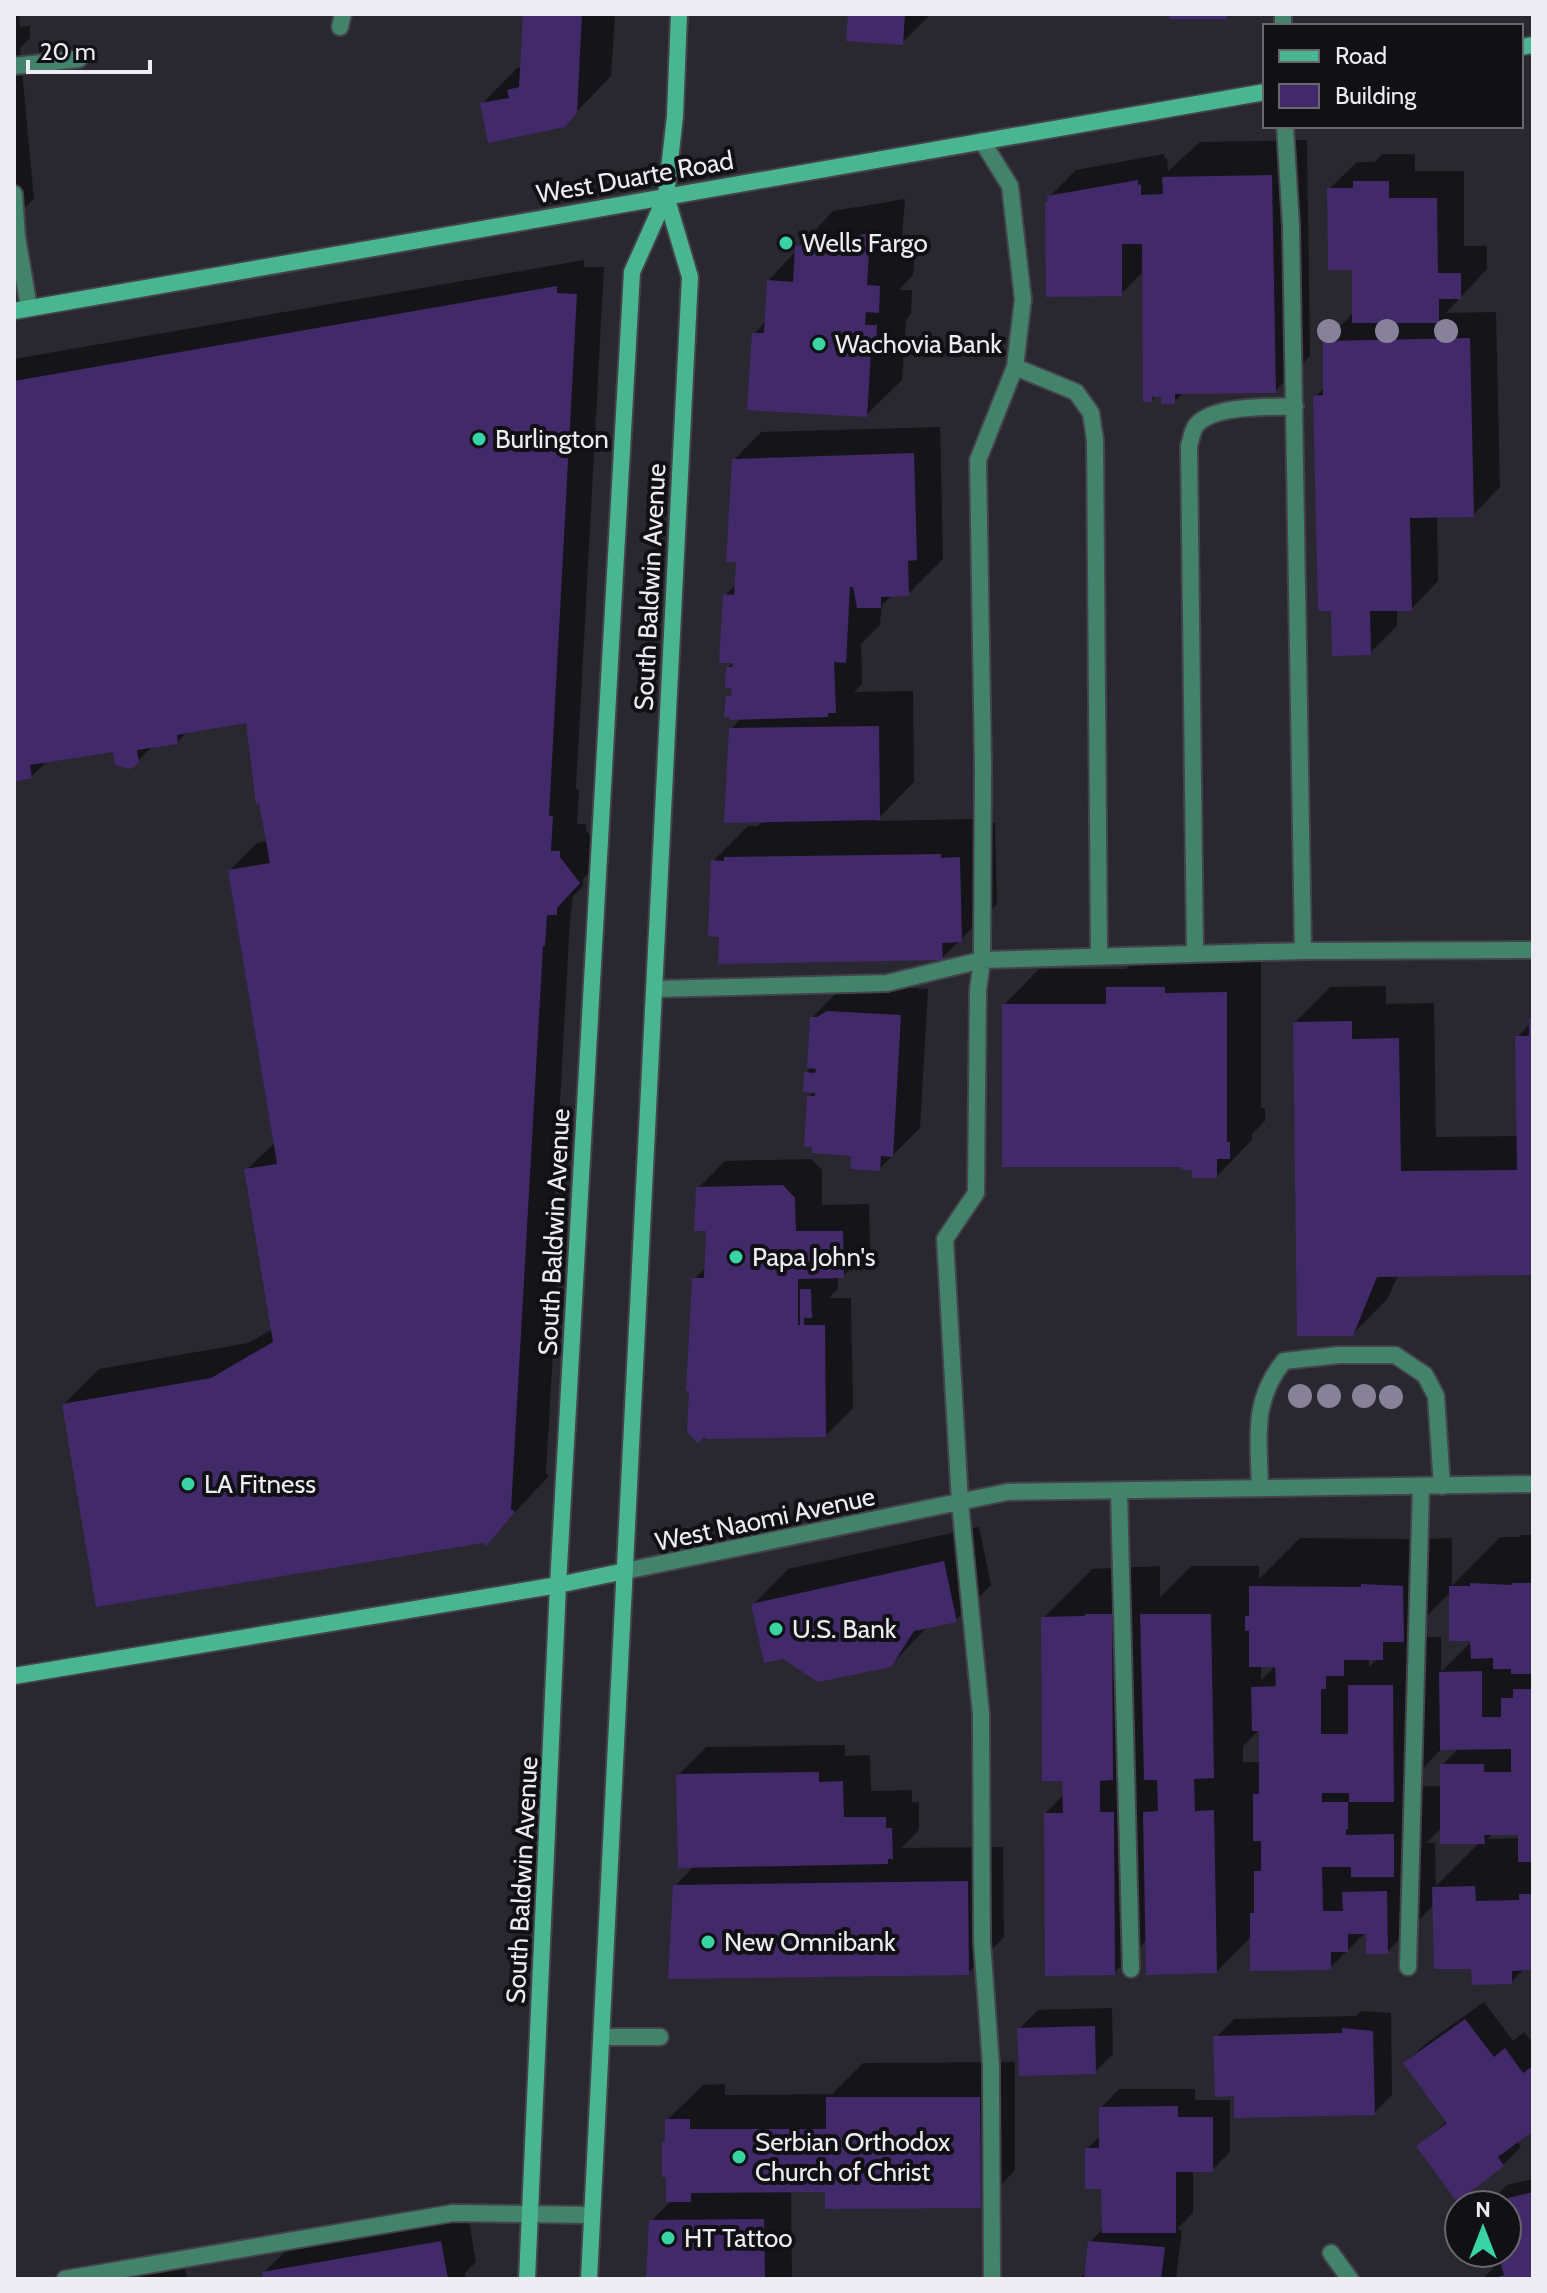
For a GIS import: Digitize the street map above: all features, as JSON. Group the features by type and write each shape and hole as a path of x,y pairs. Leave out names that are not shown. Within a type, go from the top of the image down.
{"main road":[{"name":"South Baldwin Avenue","path":"527,2279 558,1585 632,272 666,196 675,116 679,14"},
{"name":"West Duarte Road","path":"21,310 1263,92"},
{"name":"South Baldwin Avenue","path":"589,2279 690,277 666,196"},
{"name":"West Naomi Avenue","path":"14,1676 558,1585 625,1571"}],"street":[{"path":"14,66 79,59"},
{"path":"1285,128 1295,406 1303,951"},
{"path":"982,141 1010,186 1023,299 1015,367 978,460 983,766 976,1193 945,1239 960,1503 981,1714 982,1942 991,2065 992,2279"},
{"path":"14,194 21,310"},
{"path":"1015,367 1076,392 1091,413 1095,440 1099,955"},
{"path":"1195,953 1189,446 1196,426 1210,415 1232,410 1295,406"},
{"path":"654,989 887,983 982,960 1303,951 1533,950"},
{"path":"1260,1488 1259,1406 1270,1377 1284,1361 1339,1355 1395,1355 1425,1375 1436,1396 1442,1486"},
{"name":"West Naomi Avenue","path":"625,1571 1007,1492 1533,1484"},
{"path":"1408,1967 1421,1486"},
{"path":"1119,1491 1131,1969"},
{"path":"602,2037 660,2037"},
{"path":"65,2279 453,2213 592,2215"},
{"path":"1331,2253 1350,2279"}],"building":[{"path":"523,14 582,14 577,113 565,127 488,143 480,103 509,98 507,90 519,87"},
{"path":"848,14 905,14 903,45 846,41"},
{"path":"1169,14 1226,14 1227,19 1169,19"},
{"path":"1272,175 1276,393 1175,394 1175,404 1161,404 1161,397 1152,397 1152,402 1143,402 1142,244 1122,244 1122,296 1046,297 1047,196 1138,180 1141,195 1163,194 1162,177"},
{"path":"1353,181 1389,181 1389,198 1437,198 1438,273 1461,273 1461,299 1439,299 1439,323 1352,323 1352,270 1328,270 1327,188 1353,188"},
{"path":"870,233 867,285 880,286 879,313 866,312 865,325 877,325 876,352 871,352 867,417 747,410 752,333 764,333 767,280 793,282 795,246"},
{"path":"557,286 557,293 577,294 549,816 553,816 551,851 560,851 560,857 580,883 557,908 557,915 547,915 543,946 511,1509 515,1512 486,1546 483,1543 96,1607 62,1404 211,1378 273,1342 244,1169 277,1164 228,870 270,863 259,803 256,804 246,723 177,735 178,744 137,750 139,763 130,769 115,765 113,752 30,765 32,778 14,782 14,381"},
{"path":"1470,338 1474,517 1410,518 1412,611 1370,611 1371,655 1332,656 1331,611 1318,611 1313,396 1323,395 1323,341"},
{"path":"914,453 917,560 908,561 909,596 881,597 881,608 857,608 853,587 850,587 846,663 834,662 836,713 828,713 828,717 730,720 730,717 724,717 726,696 731,696 732,688 725,688 726,667 732,667 733,663 719,663 723,594 734,595 736,562 726,562 732,459"},
{"path":"879,726 880,820 724,823 729,728"},
{"path":"941,854 941,858 960,857 962,942 942,943 943,960 718,964 719,937 708,936 711,860 724,861 724,857"},
{"path":"1106,987 1165,987 1165,993 1227,992 1227,1142 1230,1142 1230,1159 1217,1159 1217,1178 1192,1178 1192,1170 1181,1170 1181,1167 1002,1167 1002,1004 1106,1004"},
{"path":"827,1011 901,1015 893,1157 881,1156 880,1171 850,1169 851,1156 812,1153 812,1147 804,1147 807,1096 815,1096 815,1093 803,1092 804,1072 815,1073 816,1069 807,1068 810,1017"},
{"path":"1529,1018 1533,1018 1533,1275 1377,1277 1353,1336 1297,1336 1293,1022 1352,1021 1352,1039 1399,1038 1401,1171 1517,1170 1515,1036 1529,1036"},
{"path":"783,1185 795,1198 796,1231 843,1231 844,1278 798,1279 798,1325 800,1289 811,1289 812,1318 804,1318 804,1325 825,1325 826,1437 705,1437 697,1443 687,1432 689,1391 686,1391 692,1278 704,1278 706,1231 694,1231 696,1187"},
{"path":"944,1561 957,1622 914,1631 891,1667 818,1682 783,1659 764,1663 751,1604"},
{"path":"1470,1583 1533,1583 1533,1674 1511,1674 1511,1669 1493,1669 1493,1658 1471,1659 1470,1641 1449,1641 1449,1586 1470,1586"},
{"path":"1361,1584 1403,1586 1404,1642 1383,1642 1383,1660 1344,1660 1344,1676 1326,1676 1326,1689 1321,1689 1321,1734 1348,1734 1348,1685 1393,1685 1394,1802 1349,1802 1349,1793 1322,1793 1322,1802 1348,1802 1346,1835 1394,1834 1394,1877 1351,1877 1351,1867 1322,1867 1323,1911 1343,1911 1342,1892 1387,1891 1388,1954 1366,1954 1366,1934 1348,1934 1348,1952 1331,1952 1331,1970 1250,1971 1254,1871 1261,1871 1261,1841 1253,1841 1253,1794 1259,1794 1259,1731 1252,1731 1251,1687 1276,1686 1275,1667 1249,1667 1249,1631 1245,1631 1245,1616 1249,1616 1249,1586 1361,1587"},
{"path":"1112,1614 1113,1780 1100,1781 1100,1812 1114,1812 1115,1975 1045,1976 1044,1813 1063,1813 1062,1781 1042,1781 1041,1617"},
{"path":"1140,1614 1211,1614 1214,1778 1194,1779 1195,1811 1214,1810 1217,1973 1146,1975 1143,1812 1158,1811 1157,1780 1144,1780"},
{"path":"1482,1671 1482,1717 1501,1717 1501,1698 1513,1698 1513,1689 1533,1689 1533,1862 1518,1862 1518,1835 1484,1835 1485,1844 1440,1844 1440,1764 1484,1764 1484,1772 1511,1772 1511,1749 1440,1750 1439,1672"},
{"path":"819,1772 819,1782 843,1781 844,1817 886,1817 886,1828 892,1828 893,1859 888,1859 888,1864 678,1868 676,1774"},
{"path":"968,1881 969,1975 668,1979 673,1885"},
{"path":"1475,1886 1476,1901 1519,1900 1519,1894 1533,1894 1533,1970 1512,1971 1512,1984 1472,1985 1471,1969 1434,1969 1432,1887"},
{"path":"1465,2019 1494,2057 1505,2048 1523,2073 1533,2066 1533,2131 1498,2157 1504,2166 1474,2189 1447,2189 1416,2146 1447,2123 1403,2063"},
{"path":"1095,2026 1096,2074 1019,2076 1017,2028"},
{"path":"1342,2028 1373,2031 1375,2115 1234,2118 1234,2096 1215,2097 1213,2036 1342,2033"},
{"path":"826,2097 980,2097 981,2208 825,2209 825,2192 691,2193 691,2202 666,2202 666,2177 662,2177 665,2119 690,2119 690,2129 826,2129"},
{"path":"1178,2106 1178,2117 1213,2117 1213,2172 1176,2172 1176,2233 1102,2233 1101,2189 1085,2189 1085,2148 1099,2148 1099,2107"},
{"path":"1533,2192 1533,2279 1493,2279 1504,2275 1502,2269 1523,2269 1523,2194"},
{"path":"764,2219 765,2279 646,2279 649,2220"},
{"path":"441,2241 448,2279 263,2279 262,2272"},
{"path":"1088,2241 1165,2247 1161,2279 1084,2279"}],"place":[{"name":"Wells Fargo","path":"786,243"},
{"name":"Wachovia Bank","path":"819,344"},
{"name":"Burlington","path":"479,439"},
{"name":"Papa John's","path":"736,1257"},
{"name":"LA Fitness","path":"188,1484"},
{"name":"U.S. Bank","path":"776,1629"},
{"name":"New Omnibank","path":"708,1942"},
{"name":"Serbian Orthodox Church of Christ","path":"739,2157"},
{"name":"HT Tattoo","path":"668,2238"}]}
